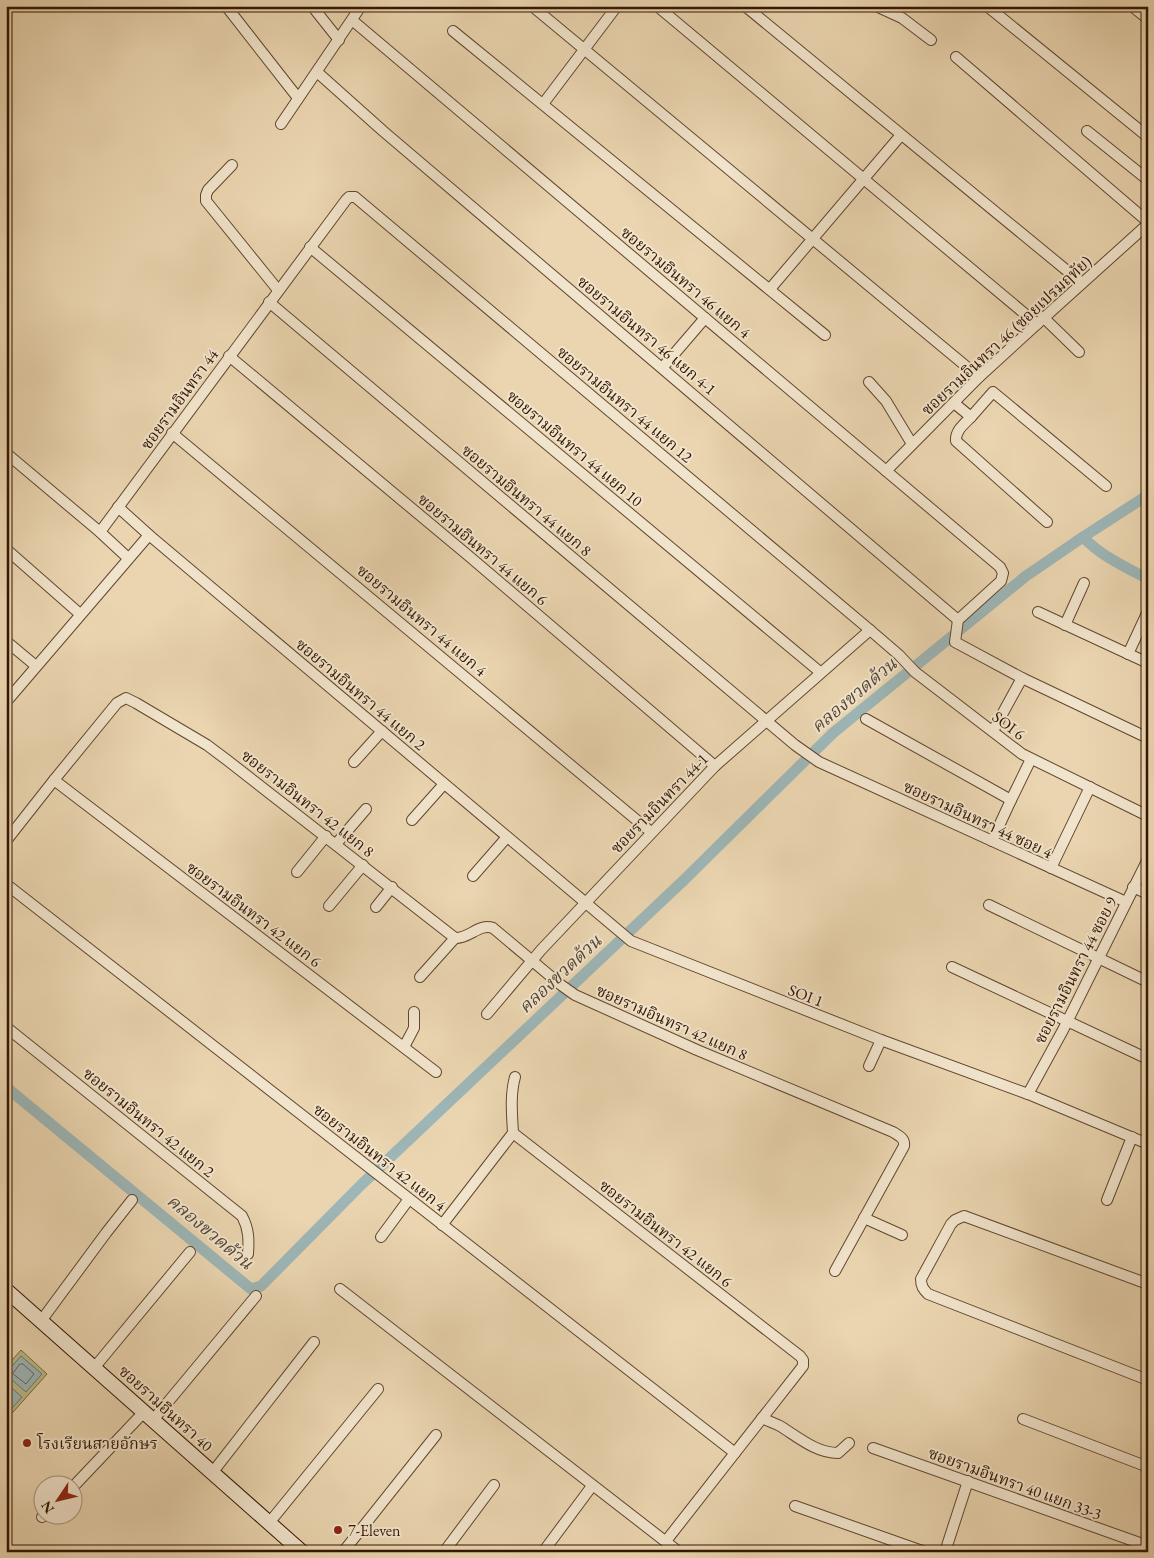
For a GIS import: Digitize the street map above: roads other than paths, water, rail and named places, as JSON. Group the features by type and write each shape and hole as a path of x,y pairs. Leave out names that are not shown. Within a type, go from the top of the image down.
{"street":[{"path":"226,6 298,98"},
{"path":"312,6 339,40"},
{"path":"281,124 361,6"},
{"path":"532,6 979,378"},
{"path":"543,104 617,6"},
{"path":"657,6 864,179 1079,352"},
{"path":"745,6 1082,283"},
{"path":"876,6 902,18 930,40"},
{"path":"987,6 1148,137"},
{"path":"1132,6 1148,19"},
{"name":"ซอยรามอินทรา 46 แยก 4","path":"352,20 1000,567 1004,573 1001,581 958,620"},
{"path":"453,31 825,336"},
{"path":"956,57 1148,223"},
{"name":"ซอยรามอินทรา 46 แยก 4-1","path":"317,72 383,131 958,620"},
{"path":"1087,131 1148,180"},
{"path":"770,289 901,135"},
{"path":"232,165 208,190 206,201 278,290"},
{"name":"ซอยรามอินทรา 44","path":"100,532 346,200 352,196 360,201"},
{"name":"ซอยรามอินทรา 44 แยก 12","path":"360,201 870,630"},
{"name":"ซอยรามอินทรา 46 (ซอยเปรมฤทัย)","path":"886,470 1040,320 1148,223"},
{"name":"ซอยรามอินทรา 44 แยก 10","path":"310,247 820,672"},
{"name":"ซอยรามอินทรา 44 แยก 8","path":"269,302 795,746"},
{"path":"663,368 705,318"},
{"name":"ซอยรามอินทรา 44 แยก 6","path":"229,356 715,766"},
{"path":"870,382 886,401 912,444"},
{"path":"1047,522 956,441 955,436 958,432 994,392 1106,486"},
{"path":"954,402 971,417"},
{"name":"ซอยรามอินทรา 44 แยก 4","path":"172,433 651,832"},
{"path":"6,453 128,558"},
{"name":"ซอยรามอินทรา 44 แยก 2","path":"118,507 585,903"},
{"path":"6,702 149,535"},
{"path":"6,550 80,614"},
{"path":"1065,624 1084,583"},
{"path":"1128,654 1148,611"},
{"path":"1038,612 1148,663"},
{"path":"958,620 955,642 1022,678 1148,738"},
{"name":"SOI 6","path":"870,630 911,668 1031,759 1148,816"},
{"name":"ซอยรามอินทรา 44-1","path":"487,1014 531,961 715,766 870,630"},
{"path":"6,641 36,666"},
{"path":"992,731 1022,678"},
{"name":"ซอยรามอินทรา 42 แยก 8","path":"54,780 117,703 126,698 136,703 207,745 392,887 455,938 463,938 482,927 488,926 575,995 697,1050 892,1132 902,1138 904,1146 864,1218"},
{"path":"866,719 1011,800"},
{"path":"354,762 382,731"},
{"name":"ซอยรามอินทรา 44 ซอย 4","path":"795,746 819,762 1126,902"},
{"path":"992,841 1031,759"},
{"path":"6,841 54,780"},
{"name":"ซอยรามอินทรา 42 แยก 6","path":"54,780 436,1072"},
{"path":"412,820 444,784"},
{"path":"1051,868 1090,787"},
{"path":"336,844 366,808"},
{"path":"297,872 326,836"},
{"path":"474,876 507,837"},
{"name":"ซอยรามอินทรา 44 ซอย 9","path":"1028,1094 1068,1021 1148,859"},
{"path":"329,906 363,865"},
{"name":"ซอยรามอินทรา 42 แยก 4","path":"6,884 734,1453"},
{"path":"376,907 392,887"},
{"path":"1133,887 1148,894"},
{"name":"SOI 1","path":"585,903 630,941 881,1040 1028,1094 1148,1144"},
{"path":"989,905 1148,982"},
{"name":"ซอยรามอินทรา 42 แยก 8","path":"420,977 455,938"},
{"path":"952,967 1148,1058"},
{"path":"404,1047 414,1028 414,1012"},
{"name":"ซอยรามอินทรา 42 แยก 2","path":"6,1027 242,1216 249,1235 248,1254"},
{"path":"870,1066 881,1040"},
{"path":"442,1225 513,1132 512,1088 515,1077"},
{"name":"ซอยรามอินทรา 42 แยก 6","path":"513,1132 800,1356 803,1360 803,1366 762,1418"},
{"path":"1108,1200 1132,1137"},
{"path":"381,1237 409,1199"},
{"path":"41,1321 132,1200"},
{"path":"1148,1284 964,1216 951,1224 921,1284 928,1294 1148,1380"},
{"path":"835,1271 864,1218 902,1235"},
{"path":"94,1368 190,1252"},
{"path":"340,1289 679,1552"},
{"name":"ซอยรามอินทรา 40","path":"6,1290 302,1552"},
{"path":"82,1479 148,1416 256,1296"},
{"path":"212,1472 314,1342"},
{"path":"269,1523 378,1388"},
{"path":"666,1541 762,1418 778,1425 809,1445 833,1453 838,1453 848,1443"},
{"path":"1023,1419 1148,1467"},
{"path":"343,1552 436,1435"},
{"name":"ซอยรามอินทรา 40 แยก 33-3","path":"873,1448 1148,1546"},
{"path":"945,1552 968,1481"},
{"path":"444,1552 494,1486"},
{"path":"543,1552 592,1486"},
{"path":"795,1506 925,1552"}],"water":[{"path":"21,1356 42,1374 26,1392 6,1375"},
{"path":"6,1383 22,1397 6,1415"}],"waterway":[{"name":"คลองขวดด้วน","path":"6,1087 251,1289 261,1286 361,1185 684,880 833,733 1026,576 1148,495"},
{"path":"1083,537 1105,555 1148,579"}],"place":[{"name":"โรงเรียนสายอักษร","path":"27,1443"},
{"name":"7-Eleven","path":"338,1530"}]}
